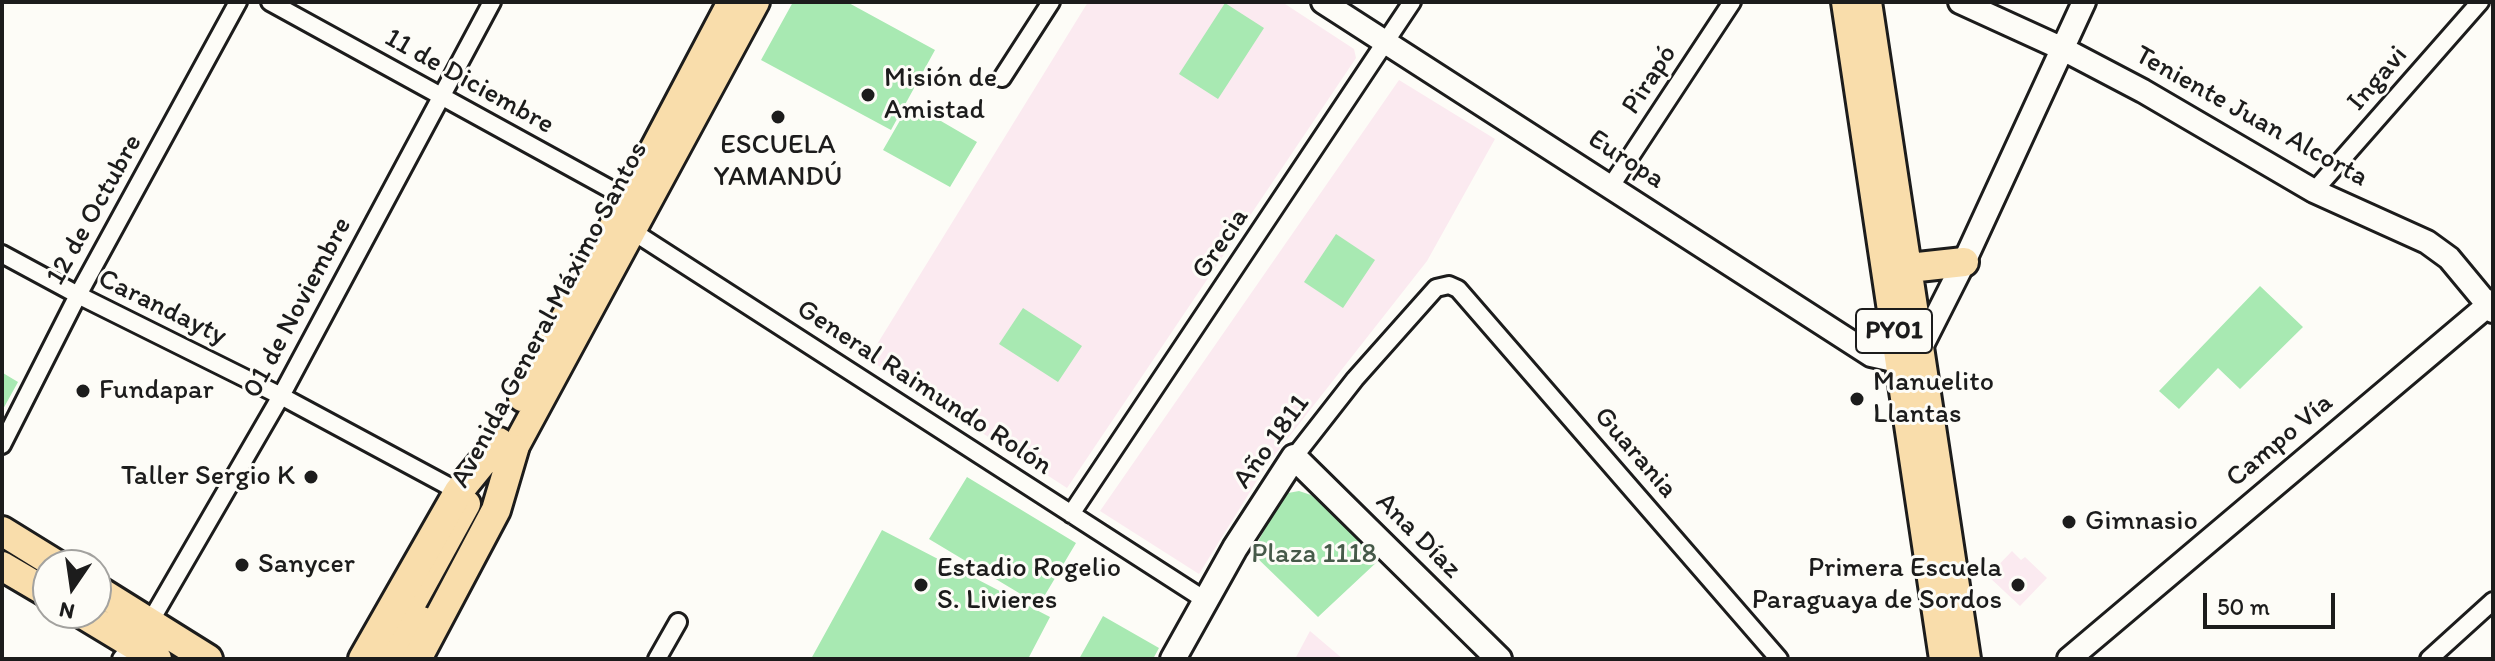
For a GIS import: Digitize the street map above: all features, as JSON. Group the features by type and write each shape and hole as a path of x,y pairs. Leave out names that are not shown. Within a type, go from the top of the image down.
{"highway":[{"name":"PY01","path":"1846,2 1966,659"},
{"name":"PY01","path":"1867,2 1909,268 1909,355 1944,659"},
{"path":"1909,268 1964,262"},
{"path":"363,659 465,494 507,445"},
{"path":"417,659 496,510 507,445"},
{"path":"2,531 32,550"},
{"path":"2,566 32,584"},
{"path":"112,609 157,659"},
{"path":"112,628 136,639 208,659"}],"main road":[{"name":"Avenida General Máximo Santos","path":"401,659 454,545 629,214 731,2"},
{"name":"Avenida General Máximo Santos","path":"629,214 756,2"},
{"name":"Año 1811","path":"1173,659 1235,548 1294,457"},
{"name":"Ana Díaz","path":"1294,457 1499,659"},
{"name":"Avenida General Máximo Santos","path":"382,659 454,545 465,494"}],"street":[{"name":"12 de Octubre","path":"2,445 78,295 238,2"},
{"name":"11 de Diciembre","path":"270,2 441,97 629,214"},
{"name":"01 de Noviembre","path":"136,639 281,396 492,2"},
{"path":"1002,78 1051,2"},
{"name":"Europa","path":"1323,2 1871,355 1909,355"},
{"name":"Grecia","path":"1071,514 1412,2"},
{"name":"Pirapó","path":"1611,186 1732,2"},
{"name":"Teniente Juan Alcorta","path":"1960,2 2063,49 2143,91 2314,191 2427,242 2449,258 2491,305"},
{"path":"1909,355 1964,262 2084,2"},
{"name":"Ingavi","path":"2314,191 2480,2"},
{"name":"General Raimundo Rolón","path":"629,214 1071,514 1205,600"},
{"name":"Carandayty","path":"2,254 465,494"},
{"name":"Año 1811","path":"1294,457 1355,379 1436,288 1449,285"},
{"name":"Guarania","path":"1449,285 1458,289 1779,659"},
{"name":"Campo Vía","path":"2069,659 2491,305"},
{"path":"2429,659 2493,601"},
{"path":"657,659 678,622"}],"shaded area":[{"path":"1088,2 1282,2 1354,49 1356,58 1067,488 868,359"},
{"path":"1399,80 1495,139 1427,261 1266,466 1199,574 1100,511"},
{"name":"Primera Escuela Paraguaya de Sordos","path":"2012,551 2021,560 2025,557 2047,578 2020,606 1988,576"},
{"path":"1310,631 1343,659 1295,659"}],"green space":[{"name":"Misión de Amistad","path":"793,2 847,2 935,50 891,130 761,60"},
{"path":"1225,3 1264,28 1218,99 1179,74"},
{"name":"Misión de Amistad","path":"910,103 977,142 950,187 883,150"},
{"path":"1336,234 1375,260 1343,308 1304,282"},
{"path":"2260,286 2303,327 2240,389 2218,368 2179,409 2159,391"},
{"path":"1023,308 1082,346 1058,382 999,344"},
{"path":"2,375 18,382 2,411"},
{"path":"967,477 1076,543 1039,605 929,539"},
{"name":"Plaza 1118","path":"1299,491 1311,495 1379,560 1318,617 1252,553 1279,502 1288,493"},
{"name":"Estadio Rogelio S. Livieres","path":"882,530 1050,617 1028,659 811,659"},
{"path":"1103,616 1159,648 1153,659 1079,659"}],"place":[{"name":"Misión de Amistad","path":"868,95"},
{"name":"ESCUELA YAMANDÚ","path":"778,117"},
{"name":"Fundapar","path":"83,391"},
{"name":"Manuelito Llantas","path":"1857,399"},
{"name":"Taller Sergio K","path":"311,477"},
{"name":"Gimnasio","path":"2069,522"},
{"name":"Sanycer","path":"242,565"},
{"name":"Estadio Rogelio S. Livieres","path":"921,585"},
{"name":"Primera Escuela Paraguaya de Sordos","path":"2018,585"}]}
